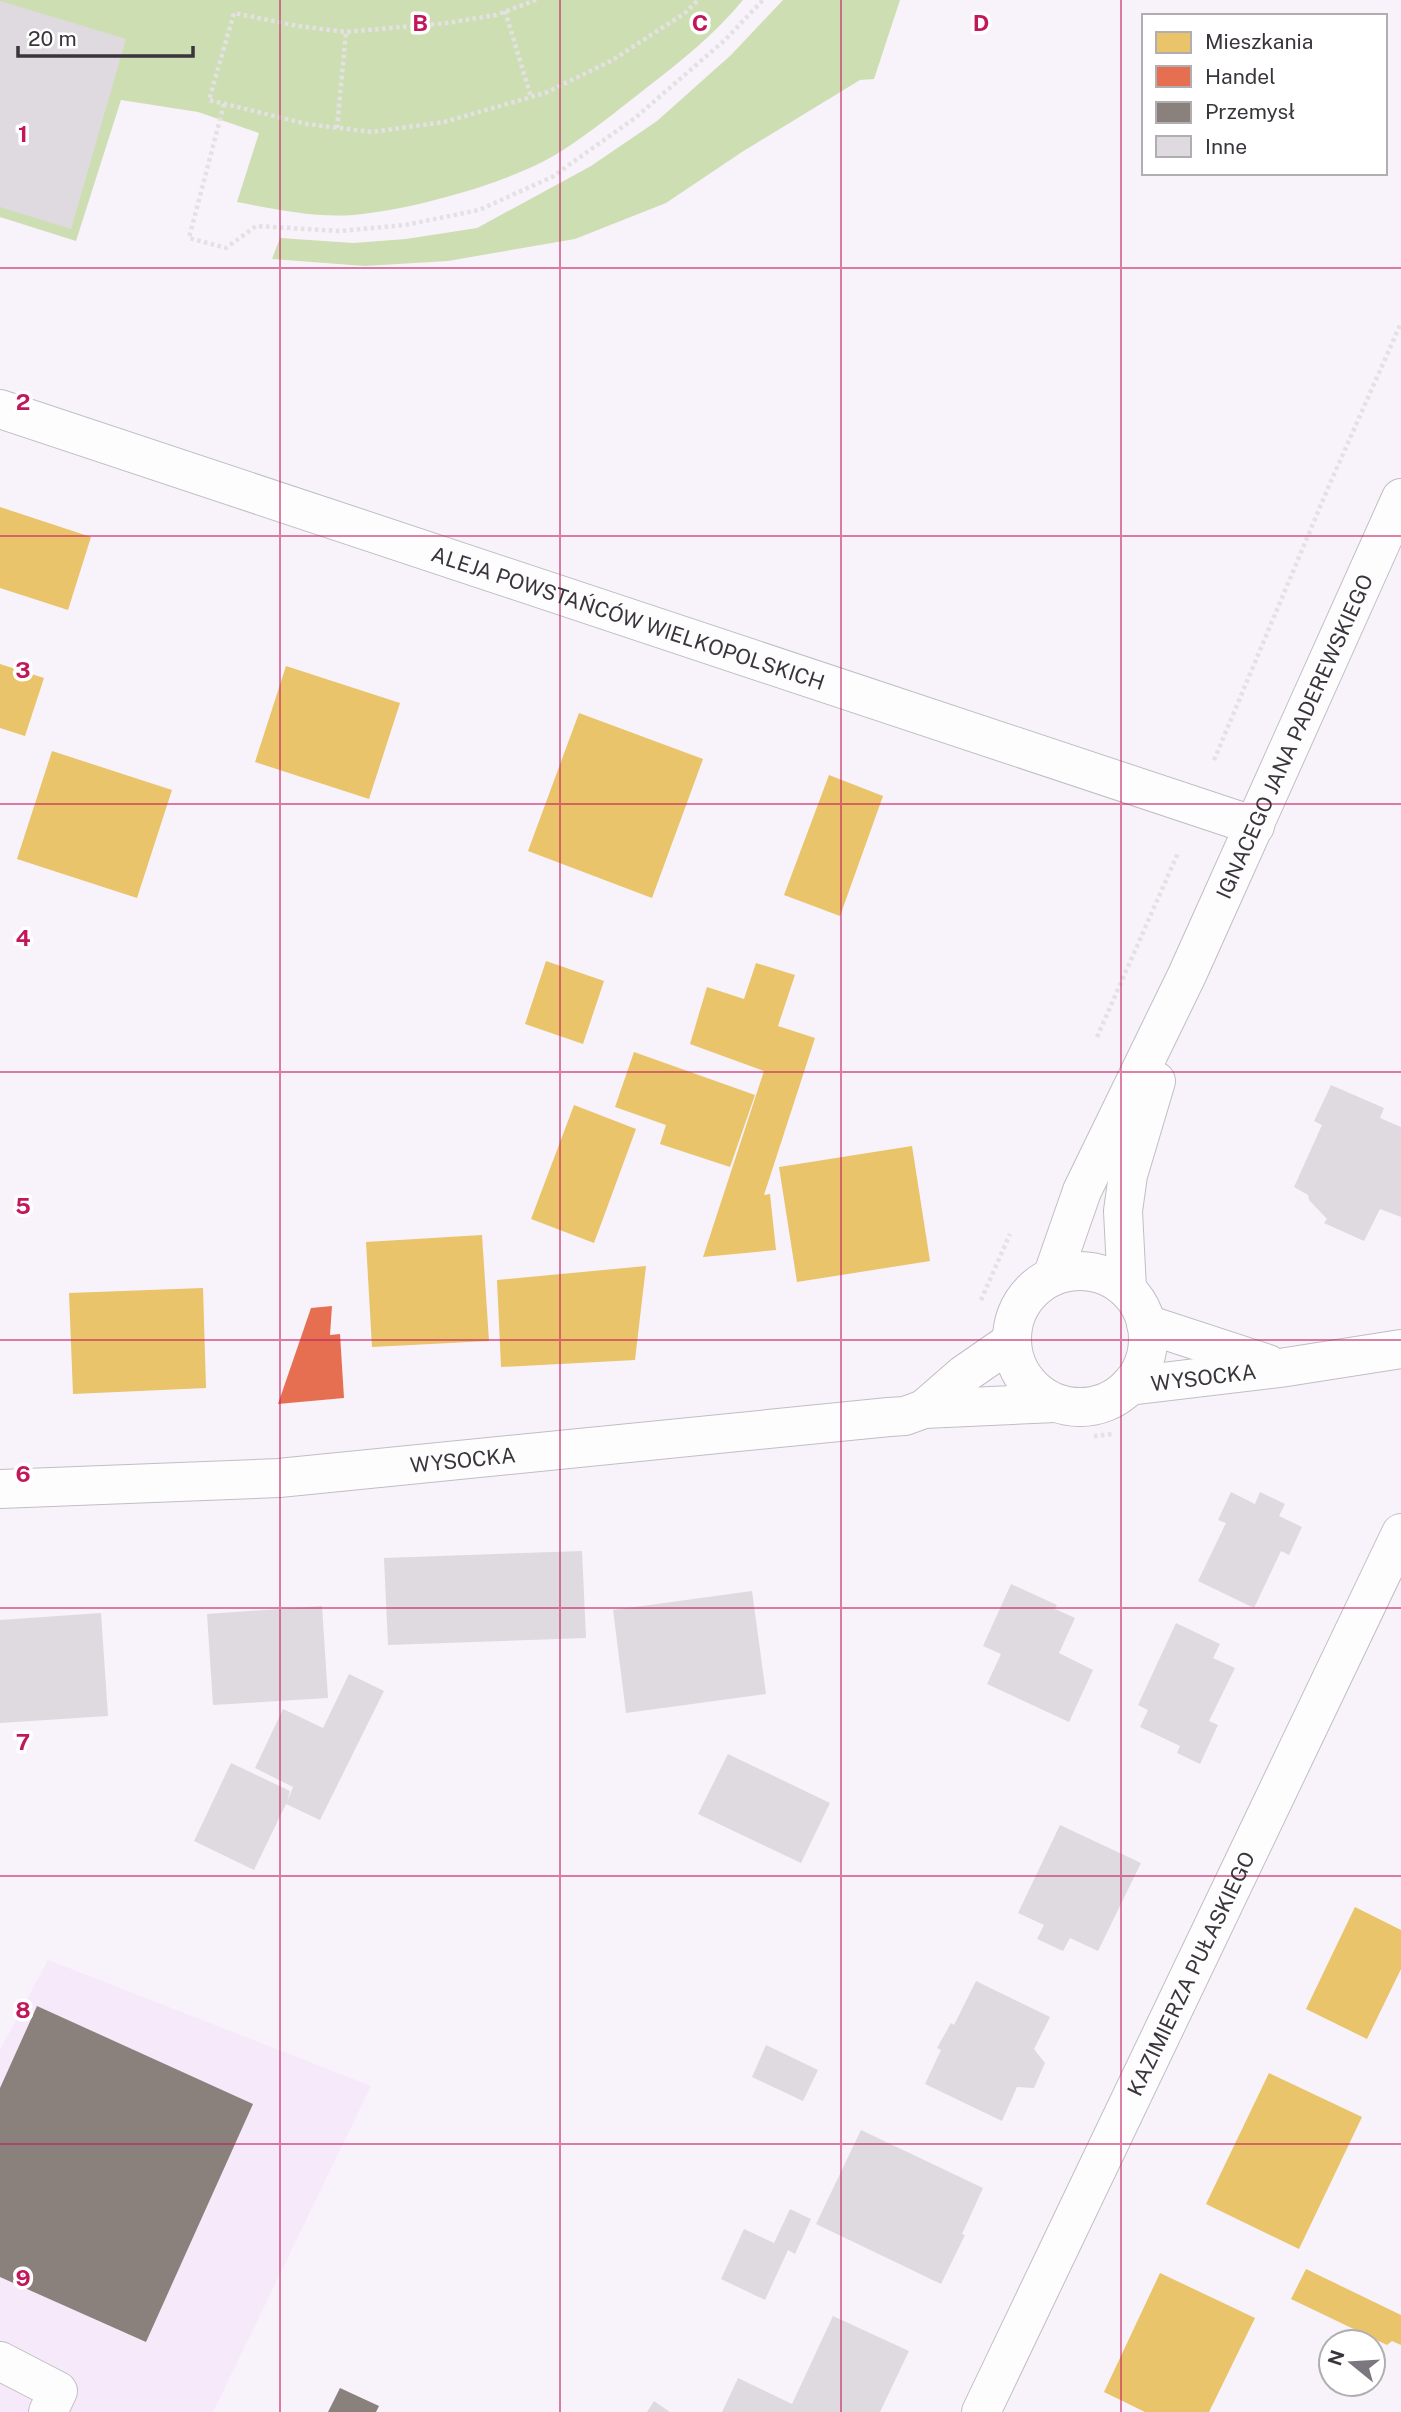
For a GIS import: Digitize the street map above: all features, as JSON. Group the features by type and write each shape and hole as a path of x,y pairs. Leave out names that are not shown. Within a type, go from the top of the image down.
{"street":[{"name":"ALEJA POWSTAŃCÓW WIELKOPOLSKICH","path":"0,409 1255,826"},
{"name":"IGNACEGO JANA PADEREWSKIEGO","path":"1052,1277 1082,1191 1187,975 1401,498"},
{"name":"IGNACEGO JANA PADEREWSKIEGO","path":"1127,1289 1123,1211 1128,1175 1187,975"},
{"path":"1065,1272 1091,1272 1105,1275 1127,1289 1142,1311 1148,1338 1143,1364 1129,1386 1108,1402 1095,1406 1068,1407 1043,1396 1024,1378 1018,1367 1012,1340 1016,1315 1022,1303 1041,1283 1065,1272"},
{"name":"WYSOCKA","path":"1146,1324 1280,1368"},
{"name":"WYSOCKA","path":"924,1409 963,1375 1012,1340"},
{"name":"WYSOCKA","path":"1129,1386 1280,1368 1401,1349"},
{"name":"WYSOCKA","path":"0,1489 279,1478 905,1416 924,1409 1055,1403"},
{"name":"KAZIMIERZA PUŁASKIEGO","path":"981,2412 1401,1533"},
{"path":"0,2361 58,2391 48,2412"}],"path":[{"path":"536,0 496,15 447,23 346,32 298,26 234,13 209,100 306,124 372,132 444,122 545,93 611,61 685,13 698,0"},
{"path":"224,104 189,238 226,248 256,226 340,230 405,225 479,210 552,177 635,118 725,40 763,0"},
{"path":"505,11 531,97"},
{"path":"337,128 346,32"},
{"path":"1209,772 1328,488 1401,323"},
{"path":"1094,1042 1180,848"},
{"path":"978,1305 1011,1231"}],"shaded area":[{"path":"48,1960 371,2086 213,2412 0,2412 0,2050"}],"green space":[{"path":"0,0 743,0 684,58 560,152 488,184 431,201 377,212 324,215 237,202 259,133 198,112 121,100 76,241 0,217"},
{"path":"783,0 900,0 874,79 860,80 742,152 666,203 575,239 448,261 365,266 272,259 280,238 353,243 406,239 477,228 591,166 657,121 731,55"}],"building: Mieszkania":[{"path":"0,507 91,537 68,610 0,588"},
{"path":"0,664 44,678 25,736 0,728"},
{"path":"286,666 400,703 369,799 255,762"},
{"path":"579,713 703,759 652,898 528,851"},
{"path":"52,751 172,790 137,898 17,859"},
{"path":"829,775 883,796 840,916 784,895"},
{"path":"546,961 604,981 583,1044 525,1024"},
{"path":"756,963 795,975 778,1026 815,1038 764,1195 770,1194 776,1250 703,1257 764,1071 690,1044 707,987 744,999"},
{"path":"634,1052 755,1095 730,1167 660,1144 666,1125 615,1107"},
{"path":"574,1105 636,1129 594,1243 531,1219"},
{"path":"912,1146 930,1261 797,1282 779,1167"},
{"path":"482,1235 489,1341 372,1347 366,1242"},
{"path":"646,1266 635,1360 501,1367 497,1280"},
{"path":"203,1288 206,1388 73,1394 69,1293"},
{"path":"1355,1907 1401,1930 1401,1969 1367,2039 1306,2009"},
{"path":"1269,2073 1362,2117 1299,2249 1206,2204"},
{"path":"1306,2269 1401,2315 1401,2345 1392,2341 1387,2345 1387,2328 1352,2328 1291,2299"},
{"path":"1160,2273 1255,2318 1209,2412 1145,2412 1104,2392"}],"building: Handel":[{"path":"332,1306 330,1335 340,1334 344,1398 278,1404 311,1308"}],"building: Przemysł":[{"path":"37,2006 253,2104 146,2342 0,2277 0,2088"},
{"path":"340,2388 379,2406 376,2412 328,2412"}],"building: Inne":[{"path":"0,1 126,39 71,229 0,207"},
{"path":"1331,1085 1384,1108 1380,1118 1401,1127 1401,1217 1380,1209 1364,1241 1324,1223 1327,1219 1309,1200 1308,1195 1294,1187 1322,1125 1314,1121"},
{"path":"1231,1492 1255,1504 1260,1492 1285,1504 1279,1516 1302,1527 1289,1555 1281,1551 1254,1608 1198,1581 1226,1523 1218,1520"},
{"path":"582,1551 586,1638 388,1645 384,1558"},
{"path":"1011,1584 1057,1605 1055,1609 1075,1618 1059,1653 1093,1670 1069,1722 987,1684 1001,1654 983,1646"},
{"path":"752,1591 766,1694 626,1713 613,1610"},
{"path":"322,1606 328,1698 213,1705 207,1614"},
{"path":"101,1613 108,1716 0,1723 0,1620"},
{"path":"1176,1623 1220,1644 1213,1658 1235,1668 1209,1721 1218,1725 1200,1764 1177,1753 1180,1746 1140,1727 1148,1710 1138,1705"},
{"path":"349,1674 384,1691 320,1820 286,1804 254,1870 194,1841 231,1763 290,1791 287,1802 293,1787 255,1768 283,1709 323,1728"},
{"path":"728,1754 830,1803 801,1863 698,1814"},
{"path":"1060,1825 1141,1863 1098,1951 1070,1938 1063,1951 1037,1939 1044,1925 1018,1913"},
{"path":"976,1981 1050,2017 1034,2049 1045,2063 1034,2088 1017,2087 1002,2121 925,2084 941,2050 937,2048 951,2023 954,2025"},
{"path":"766,2045 818,2070 803,2101 752,2077"},
{"path":"861,2130 983,2188 962,2234 965,2235 941,2284 816,2224"},
{"path":"790,2209 811,2219 795,2254 788,2250 765,2300 721,2279 744,2229 774,2243"},
{"path":"833,2316 909,2351 880,2412 722,2412 738,2378 792,2404"},
{"path":"654,2401 670,2412 647,2412"}]}
